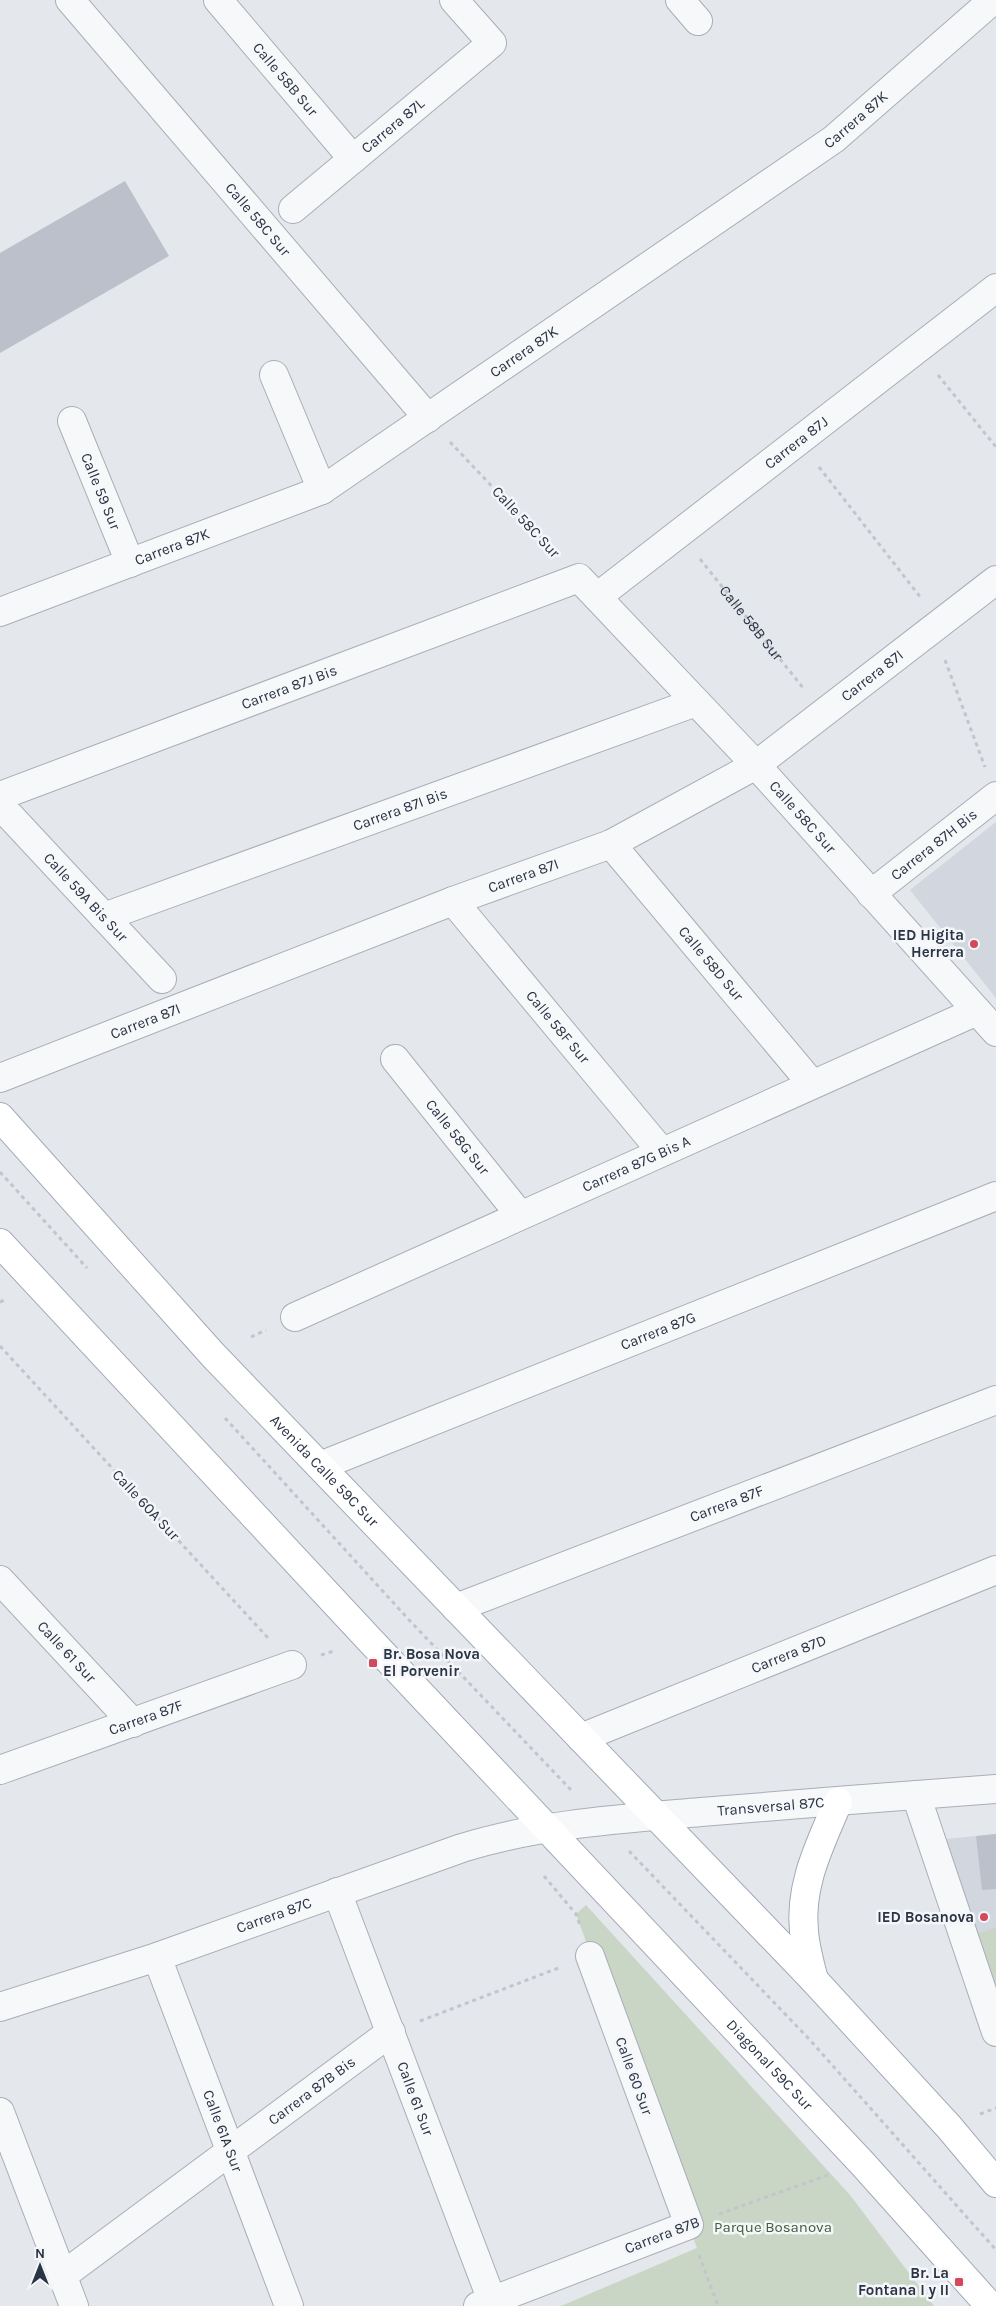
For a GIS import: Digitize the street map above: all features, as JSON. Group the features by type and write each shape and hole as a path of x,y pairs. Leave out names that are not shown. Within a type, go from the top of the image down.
{"main road":[{"name":"Avenida Calle 59C Sur","path":"0,1118 213,1354 656,1816"},
{"path":"0,1243 548,1828"},
{"path":"814,1980 804,1932 803,1904 806,1886 817,1852 838,1802"},
{"path":"656,1816 814,1980 949,2127 996,2183"},
{"name":"Diagonal 59C Sur","path":"548,1828 862,2163 990,2306"}],"street":[{"name":"Calle 58C Sur","path":"70,0 428,418"},
{"name":"Calle 58B Sur","path":"218,0 353,158"},
{"name":"Carrera 87L","path":"293,209 492,43 454,0"},
{"path":"680,0 698,21"},
{"name":"Carrera 87K","path":"0,612 322,490 834,140 993,0"},
{"name":"Carrera 87J","path":"588,588 679,533 996,288"},
{"path":"274,375 322,490"},
{"name":"Calle 59 Sur","path":"72,420 130,563"},
{"name":"Carrera 87I","path":"0,1078 453,901 611,844 756,766 996,580"},
{"name":"Calle 58C Sur","path":"588,588 756,766 996,1032"},
{"name":"Carrera 87J Bis","path":"5,806 588,588"},
{"name":"Carrera 87I Bis","path":"104,917 696,702"},
{"name":"Carrera 87H Bis","path":"871,894 996,796"},
{"name":"Calle 59A Bis Sur","path":"5,806 162,979"},
{"name":"Calle 58D Sur","path":"611,844 812,1084"},
{"name":"Calle 58F Sur","path":"453,901 662,1152"},
{"name":"Carrera 87G Bis A","path":"295,1317 977,1011"},
{"name":"Calle 58G Sur","path":"395,1059 520,1216"},
{"name":"Carrera 87G","path":"320,1466 996,1196"},
{"name":"Carrera 87F","path":"456,1608 996,1400"},
{"name":"Carrera 87D","path":"581,1738 996,1570"},
{"name":"Calle 61 Sur","path":"0,1580 133,1723"},
{"name":"Carrera 87F","path":"0,1770 292,1665"},
{"name":"Transversal 87C","path":"548,1828 656,1816 996,1789"},
{"path":"916,1795 996,2032"},
{"name":"Carrera 87C","path":"0,2007 157,1957 471,1845 548,1828"},
{"name":"Calle 61 Sur","path":"337,1892 390,2032 488,2304"},
{"name":"Calle 60 Sur","path":"590,1956 689,2225"},
{"name":"Calle 61A Sur","path":"157,1957 290,2306"},
{"name":"Carrera 87B Bis","path":"62,2276 390,2032"},
{"path":"0,2112 74,2306"},
{"name":"Carrera 87B","path":"488,2304 689,2225"}],"path":[{"path":"918,349 996,447"},
{"name":"Calle 58C Sur","path":"428,418 588,588"},
{"name":"Calle 58B Sur","path":"679,533 824,713"},
{"path":"0,1172 94,1275"},
{"name":"Calle 60A Sur","path":"0,1346 292,1665"},
{"path":"222,1415 410,1621 574,1793"},
{"path":"631,1853 810,2040 996,2250"},
{"path":"390,2032 590,1956 576,1914 541,1872"},
{"path":"977,2116 996,2108"},
{"name":"Carrera 87B","path":"689,2225 829,2175"},
{"path":"689,2225 718,2306"}],"shaded area":[{"name":"IED Higita Herrera","path":"996,822 996,998 910,890"},
{"name":"IED Bosanova","path":"996,1834 996,1995 946,1839"}],"green space":[{"name":"Parque Bosanova","path":"586,1905 850,2195 934,2306 561,2306 697,2248 576,1914"},
{"path":"996,1927 996,1984 976,1935"}],"building":[{"path":"125,181 169,256 0,353 0,253"},
{"path":"996,1834 996,1889 982,1890 976,1836"}],"place":[{"name":"IED Higita Herrera","path":"974,944"},
{"name":"Br. Bosa Nova El Porvenir","path":"373,1663"},
{"name":"IED Bosanova","path":"984,1917"},
{"name":"Br. La Fontana I y II","path":"959,2282"}]}
